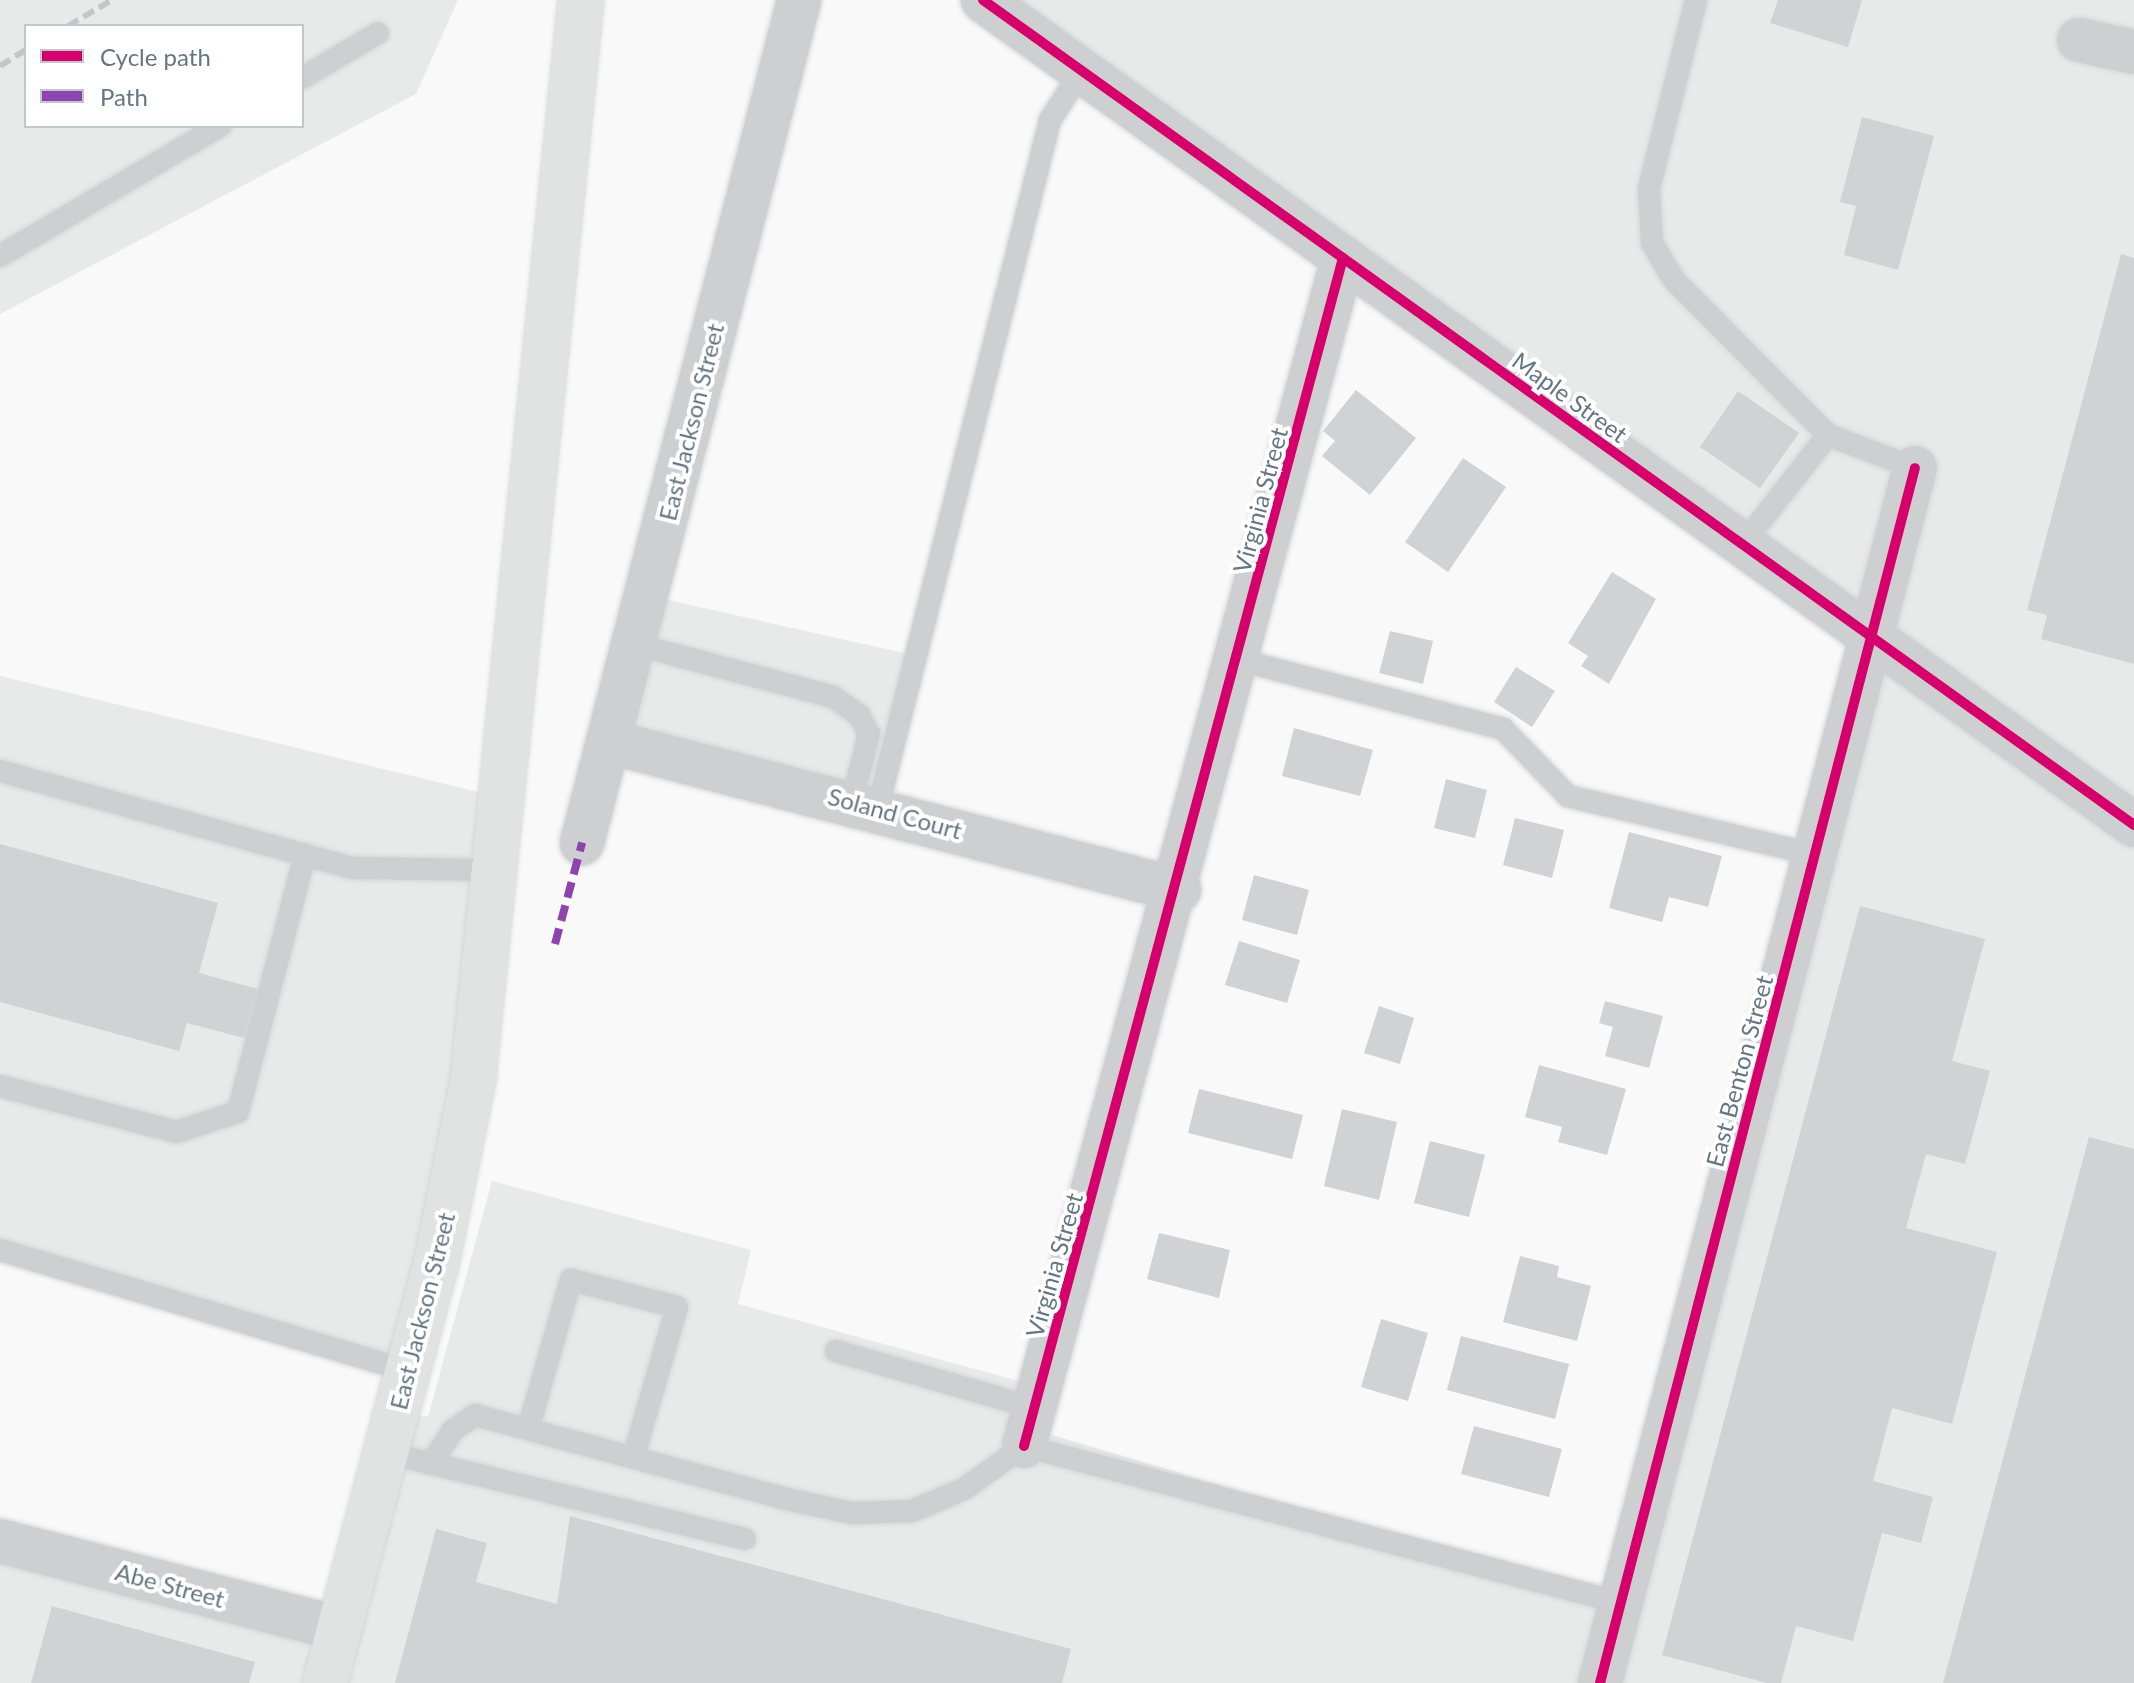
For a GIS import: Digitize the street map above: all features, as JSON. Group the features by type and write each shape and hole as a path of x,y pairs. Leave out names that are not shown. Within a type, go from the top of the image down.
{"main road":[{"name":"East Jackson Street","path":"325,1683 408,1371 473,1078 498,870 581,0"}],"street":[{"name":"East Jackson Street","path":"582,843 799,0"},
{"name":"Maple Street","path":"983,0 2134,825"},
{"path":"2079,40 2134,52"},
{"name":"Virginia Street","path":"1030,1427 1179,890 1343,258"},
{"name":"East Benton Street","path":"1600,1683 1915,468"},
{"name":"Soland Court","path":"610,742 865,804 1179,890"},
{"name":"Abe Street","path":"0,1541 340,1629"}],"lane":[{"path":"1696,0 1649,188 1652,243 1674,280 1828,435 1915,468"},
{"path":"304,77 378,33"},
{"path":"865,804 1050,120 1082,71"},
{"path":"0,256 217,128"},
{"path":"1742,545 1828,435"},
{"path":"634,644 833,697 859,715 869,734 865,804"},
{"path":"1239,660 1503,729 1568,796 1816,855"},
{"path":"0,771 351,868 498,870"},
{"path":"0,1086 176,1132 238,1112 305,855"},
{"path":"0,1250 408,1371"},
{"path":"529,1426 571,1280 677,1307 634,1455"},
{"path":"836,1351 1030,1427 1621,1603"},
{"path":"431,1464 453,1430 475,1415 529,1426 791,1500 852,1513 897,1512 964,1489 1030,1427"},
{"path":"387,1453 745,1539"}],"shaded area":[{"path":"0,0 458,0 416,94 0,314"},
{"path":"1002,0 2134,0 2134,821"},
{"path":"650,596 913,655 876,802 613,740"},
{"path":"1876,644 2134,832 2134,1683 1605,1683"},
{"path":"0,676 499,797 405,1366 0,1246"},
{"path":"492,1181 751,1250 738,1304 1037,1386 1026,1427 1616,1604 1595,1683 331,1683 406,1412 428,1417"},
{"path":"0,1546 333,1631 319,1683 0,1683"}],"building":[{"path":"1778,0 1862,0 1848,47 1770,23"},
{"path":"1862,117 1934,136 1898,270 1844,255 1856,206 1840,202"},
{"path":"2121,254 2134,258 2134,664 2041,639 2047,615 2027,610"},
{"path":"1356,390 1416,438 1370,495 1322,456 1335,441 1323,431"},
{"path":"1738,391 1799,433 1760,488 1700,447"},
{"path":"1463,458 1506,487 1448,572 1405,542"},
{"path":"1612,572 1656,599 1609,684 1581,666 1588,656 1568,643"},
{"path":"1390,631 1433,641 1423,684 1379,673"},
{"path":"1516,667 1555,691 1532,727 1494,702"},
{"path":"1294,728 1373,750 1360,796 1282,776"},
{"path":"1446,779 1487,790 1475,838 1434,828"},
{"path":"1515,818 1564,830 1552,878 1503,865"},
{"path":"1629,832 1722,856 1708,907 1669,897 1662,922 1609,908"},
{"path":"0,844 218,903 199,973 265,991 252,1040 187,1023 179,1051 0,1002"},
{"path":"1254,875 1309,890 1297,935 1242,920"},
{"path":"1860,906 1985,939 1952,1061 1990,1071 1965,1164 1926,1154 1906,1228 1997,1252 1952,1424 1892,1408 1873,1481 1933,1497 1921,1543 1882,1533 1853,1641 1796,1626 1781,1683 1767,1683 1662,1655"},
{"path":"1239,941 1300,960 1287,1003 1225,985"},
{"path":"1605,1001 1663,1016 1649,1068 1605,1056 1613,1027 1599,1023"},
{"path":"1379,1006 1414,1018 1400,1064 1364,1053"},
{"path":"1539,1065 1626,1089 1607,1155 1558,1142 1562,1127 1525,1117"},
{"path":"1199,1089 1303,1115 1292,1159 1188,1133"},
{"path":"1342,1109 1397,1122 1379,1200 1324,1186"},
{"path":"2089,1137 2134,1149 2134,1683 1943,1683"},
{"path":"1430,1141 1485,1155 1469,1217 1414,1203"},
{"path":"1159,1233 1230,1250 1219,1298 1147,1279"},
{"path":"1520,1256 1559,1266 1557,1277 1591,1286 1577,1341 1503,1322"},
{"path":"1381,1319 1428,1333 1408,1401 1361,1387"},
{"path":"1461,1336 1569,1364 1555,1419 1447,1390"},
{"path":"1474,1426 1562,1449 1549,1497 1461,1474"},
{"path":"570,1516 1071,1649 1062,1683 395,1683 436,1529 487,1543 476,1582 557,1604"},
{"path":"52,1606 255,1662 249,1683 31,1683"}],"railway":[{"path":"71,24 112,0"},
{"path":"0,66 24,51"}],"marked path":[{"path":"555,944 582,843"}],"cycle path":[{"path":"983,0 2134,825"},
{"path":"1024,1446 1343,258"},
{"path":"1600,1683 1915,468"}]}
